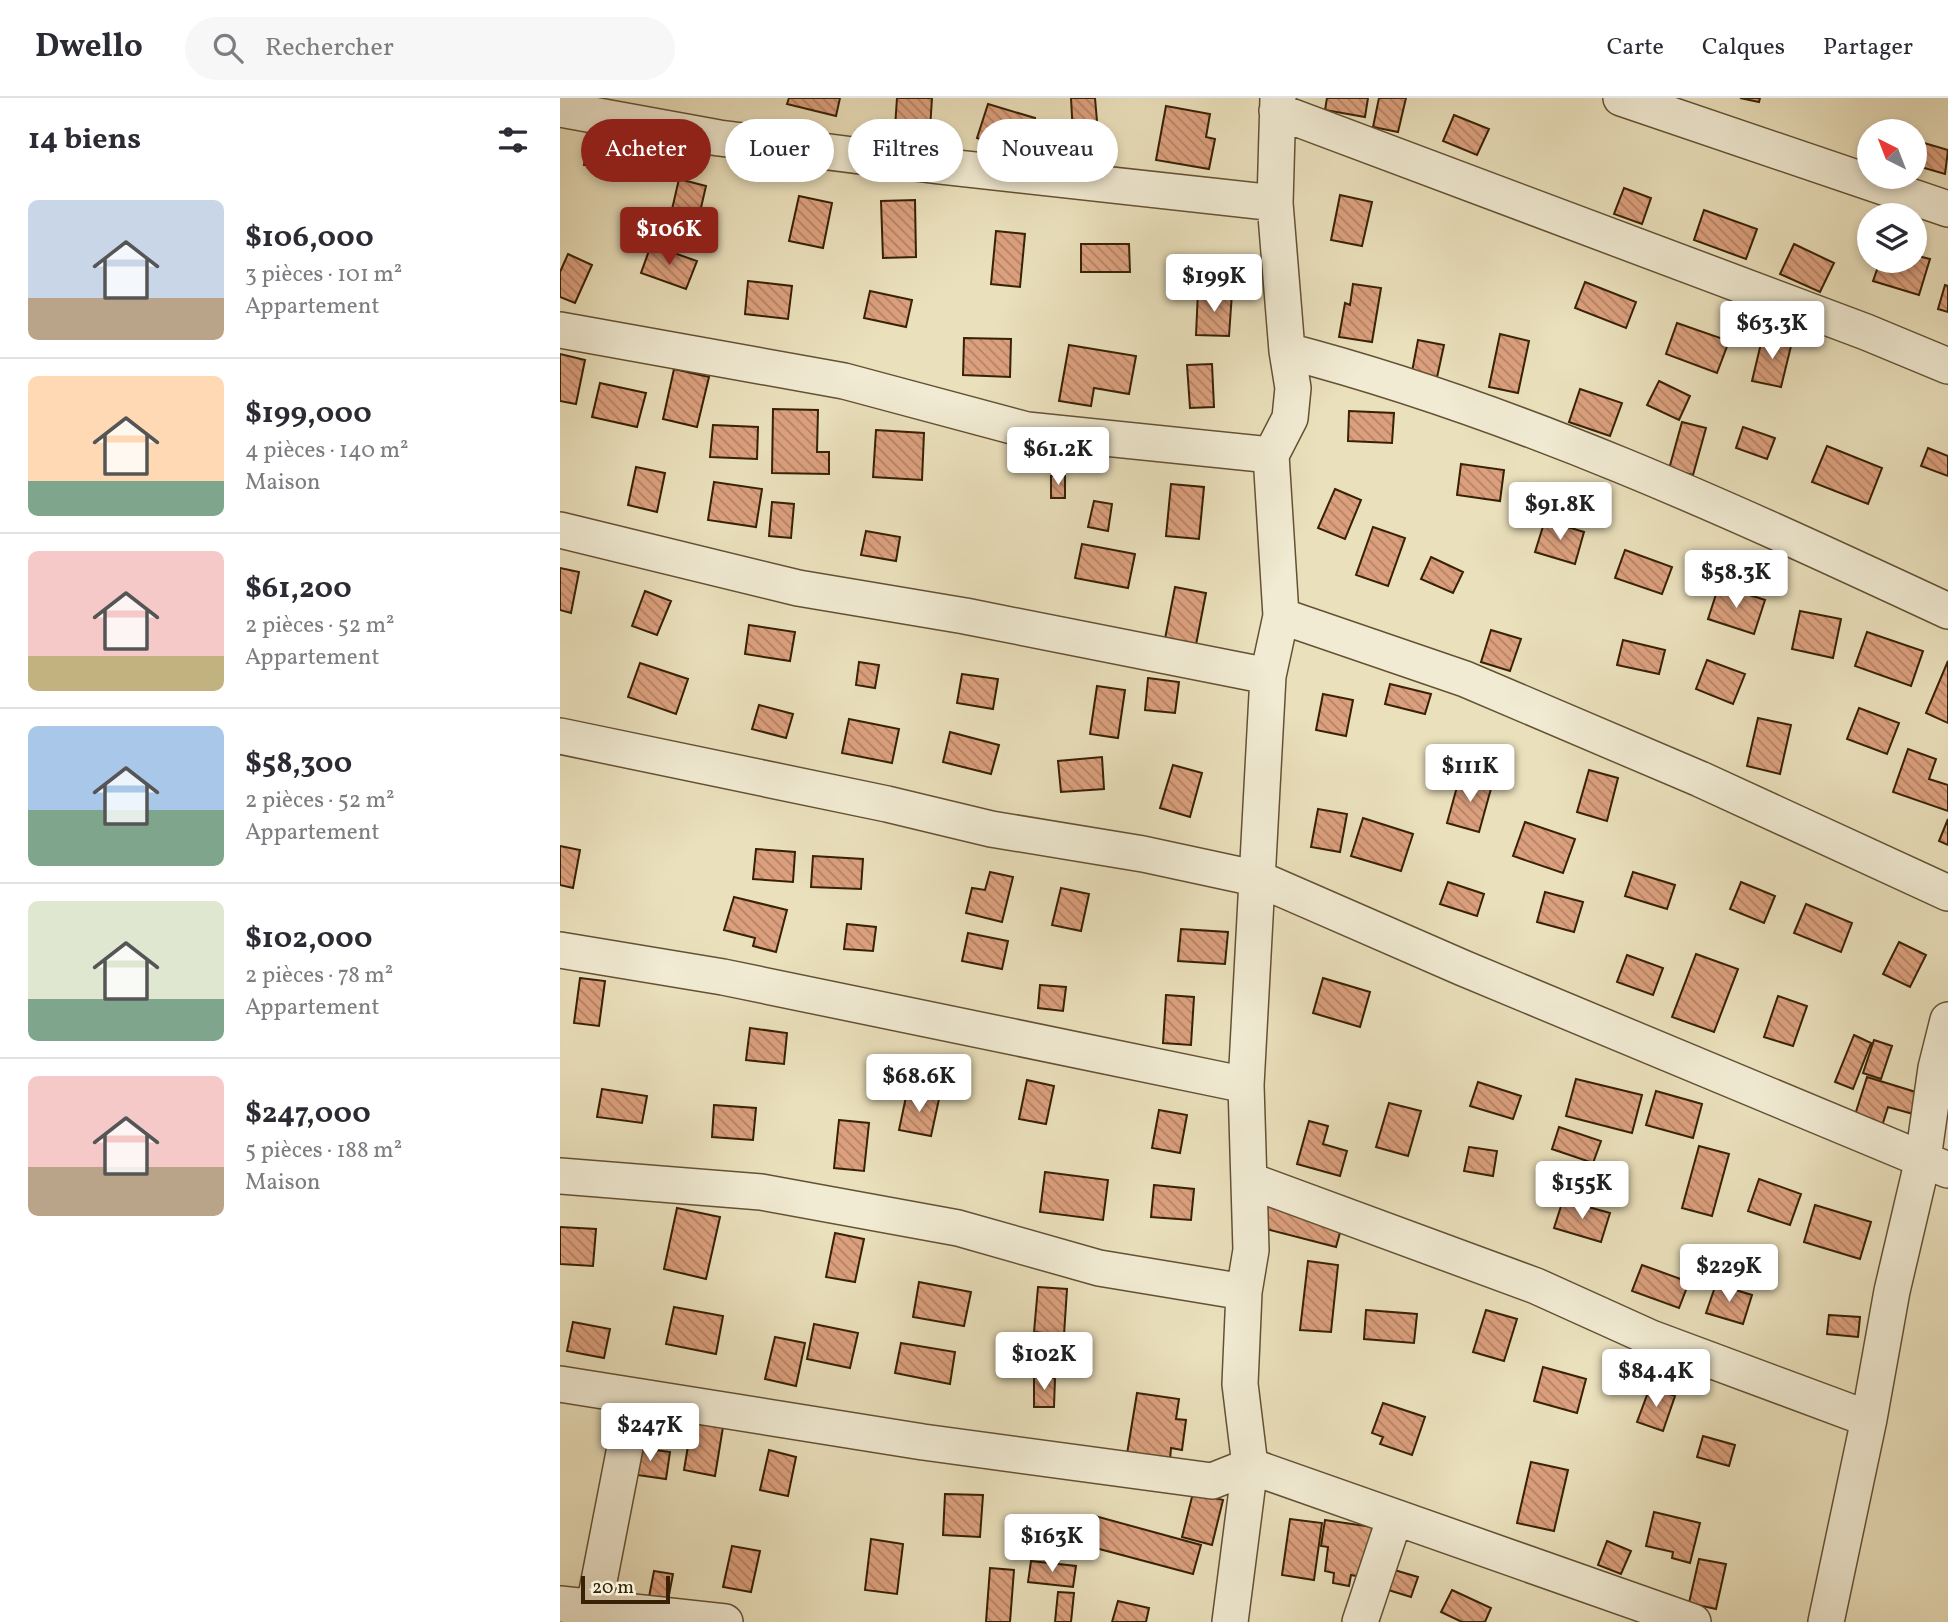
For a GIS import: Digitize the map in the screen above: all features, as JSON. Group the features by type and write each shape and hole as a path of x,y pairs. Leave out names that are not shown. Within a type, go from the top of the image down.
{"street":[{"path":"1621,98 1948,209"},
{"path":"1230,1622 1250,1466 1240,1384 1244,1292 1251,1250 1246,1085 1268,676 1282,616 1271,455 1290,418 1293,388 1287,351 1275,203 1277,105 1854,327 1948,366"},
{"path":"560,109 733,140 953,168 1275,203"},
{"path":"560,330 844,381 1027,430 1271,455"},
{"path":"1287,351 1457,401 1596,455 1742,516 1948,611"},
{"path":"560,530 798,588 965,616 1268,676"},
{"path":"1282,616 1465,679 1700,779 1948,893"},
{"path":"560,736 887,804 991,829 1143,854 1259,879 1462,968 1935,1165"},
{"path":"560,950 723,977 1246,1085"},
{"path":"1826,1622 1869,1419 1892,1291 1935,1165 1936,1068 1948,1020"},
{"path":"560,1176 761,1192 958,1228 1099,1268 1244,1292"},
{"path":"1251,1181 1536,1286 1651,1338 1869,1419"},
{"path":"560,1384 923,1443 1212,1481 1250,1466 1395,1517 1647,1614 1693,1622"},
{"path":"593,1615 635,1396"},
{"path":"1360,1622 1395,1517"},
{"path":"560,1604 593,1615 725,1622"}],"building":[{"path":"789,98 840,98 836,116 787,104"},
{"path":"897,98 932,98 931,119 896,119"},
{"path":"1071,98 1095,98 1097,119 1072,119"},
{"path":"1327,98 1368,98 1365,117 1325,110"},
{"path":"1379,98 1406,98 1398,132 1373,127"},
{"path":"1740,98 1760,98 1759,102"},
{"path":"988,104 1035,118 1035,119 983,119"},
{"path":"1166,106 1210,114 1206,137 1215,139 1209,169 1156,160"},
{"path":"1454,115 1489,129 1477,155 1443,141"},
{"path":"1927,144 1948,150 1945,174 1927,169"},
{"path":"678,182 706,186 697,225 670,218"},
{"path":"1624,188 1651,198 1642,224 1614,214"},
{"path":"1340,195 1372,202 1362,246 1331,240"},
{"path":"799,196 832,203 823,248 789,241"},
{"path":"915,200 916,257 883,258 881,201"},
{"path":"1704,210 1757,229 1746,259 1694,240"},
{"path":"996,231 1025,234 1020,287 991,284"},
{"path":"1081,244 1129,244 1130,272 1081,272"},
{"path":"1794,244 1834,263 1820,292 1780,274"},
{"path":"651,245 697,261 686,289 641,273"},
{"path":"568,254 592,265 575,303 560,297 560,272"},
{"path":"1876,273 1926,273 1919,295 1873,281"},
{"path":"748,281 792,286 788,319 745,314"},
{"path":"1585,282 1636,302 1626,328 1575,308"},
{"path":"1353,284 1381,288 1372,342 1339,337 1345,303 1350,305"},
{"path":"1945,285 1948,286 1948,312 1938,309"},
{"path":"870,291 912,300 906,327 864,318"},
{"path":"1198,291 1232,293 1229,336 1196,335"},
{"path":"1677,323 1729,341 1717,373 1666,354"},
{"path":"1500,334 1529,341 1518,393 1489,387"},
{"path":"1763,335 1792,342 1781,387 1752,381"},
{"path":"964,338 1011,339 1010,377 963,375"},
{"path":"1418,340 1444,345 1436,382 1411,377"},
{"path":"1069,345 1136,356 1129,394 1094,388 1091,406 1059,401"},
{"path":"560,354 585,360 576,404 560,401"},
{"path":"1212,364 1214,407 1190,408 1187,365"},
{"path":"674,369 709,377 697,427 663,419"},
{"path":"1659,381 1690,396 1679,420 1647,405"},
{"path":"600,383 646,393 637,427 592,417"},
{"path":"1580,389 1622,403 1610,436 1569,422"},
{"path":"773,409 818,410 817,452 829,452 829,474 772,473"},
{"path":"1349,411 1394,413 1392,443 1348,441"},
{"path":"1682,422 1706,428 1693,475 1669,469"},
{"path":"713,425 758,427 757,459 710,457"},
{"path":"1743,427 1775,438 1767,459 1736,448"},
{"path":"876,430 924,433 922,480 873,477"},
{"path":"1827,446 1882,468 1868,504 1812,482"},
{"path":"1928,448 1948,456 1948,476 1921,466"},
{"path":"1461,464 1504,470 1500,501 1457,495"},
{"path":"636,467 665,473 657,512 628,505"},
{"path":"1051,476 1065,476 1065,498 1051,498"},
{"path":"714,482 762,489 756,527 708,520"},
{"path":"1171,484 1204,487 1199,539 1166,536"},
{"path":"1335,489 1361,500 1345,539 1318,528"},
{"path":"1094,501 1112,504 1108,531 1088,527"},
{"path":"772,502 794,504 791,538 769,536"},
{"path":"1545,520 1584,532 1575,564 1535,552"},
{"path":"1373,527 1405,538 1388,586 1356,575"},
{"path":"866,531 900,537 896,561 861,555"},
{"path":"1082,544 1135,554 1128,588 1075,578"},
{"path":"1625,550 1672,567 1662,594 1615,578"},
{"path":"1431,557 1463,572 1453,593 1421,579"},
{"path":"560,568 579,572 571,613 560,610"},
{"path":"1719,585 1765,600 1754,634 1708,619"},
{"path":"1175,587 1206,593 1195,650 1164,644"},
{"path":"645,591 671,601 657,635 632,626"},
{"path":"1800,611 1841,619 1833,658 1792,649"},
{"path":"749,625 795,632 790,661 745,654"},
{"path":"1491,630 1521,639 1510,671 1481,662"},
{"path":"1867,632 1923,651 1911,686 1855,666"},
{"path":"1623,640 1665,650 1659,674 1617,665"},
{"path":"1707,660 1745,674 1733,704 1696,689"},
{"path":"1948,661 1948,723 1926,713"},
{"path":"859,662 879,665 875,688 856,685"},
{"path":"640,663 688,679 676,714 628,697"},
{"path":"962,674 998,679 993,709 957,703"},
{"path":"1148,678 1179,682 1175,713 1145,710"},
{"path":"1390,684 1431,694 1425,714 1385,704"},
{"path":"1097,686 1125,690 1118,738 1090,734"},
{"path":"1323,694 1353,700 1346,736 1316,730"},
{"path":"759,705 793,714 786,738 752,729"},
{"path":"1859,708 1899,723 1887,754 1847,739"},
{"path":"1758,718 1791,725 1780,774 1747,766"},
{"path":"849,719 899,729 892,763 842,753"},
{"path":"950,732 999,745 991,774 943,762"},
{"path":"1908,749 1936,759 1929,779 1948,785 1948,811 1893,792"},
{"path":"1102,757 1104,789 1061,792 1058,761"},
{"path":"1173,765 1202,773 1190,817 1160,808"},
{"path":"1589,770 1618,778 1607,821 1577,812"},
{"path":"1460,776 1492,785 1479,832 1447,823"},
{"path":"1318,809 1347,814 1340,852 1311,847"},
{"path":"1363,818 1413,834 1401,871 1351,856"},
{"path":"1948,819 1948,845 1939,841"},
{"path":"1525,822 1575,839 1563,873 1513,856"},
{"path":"560,846 580,850 573,888 560,885"},
{"path":"756,849 795,852 793,882 753,879"},
{"path":"813,856 863,859 861,889 811,887"},
{"path":"990,872 1013,877 1002,922 966,913 972,888 985,890"},
{"path":"1633,872 1675,885 1667,909 1625,896"},
{"path":"1448,882 1484,894 1477,916 1440,904"},
{"path":"1741,882 1775,896 1764,923 1730,909"},
{"path":"1061,888 1089,894 1081,931 1052,925"},
{"path":"1545,892 1583,902 1574,932 1537,922"},
{"path":"734,897 787,910 776,952 753,946 755,938 724,930"},
{"path":"1806,904 1852,923 1841,952 1794,933"},
{"path":"847,924 876,927 873,951 844,949"},
{"path":"1181,929 1228,932 1225,964 1178,961"},
{"path":"968,933 1008,941 1002,969 962,961"},
{"path":"1899,942 1926,955 1910,987 1883,974"},
{"path":"1696,954 1738,969 1714,1032 1672,1017"},
{"path":"1627,955 1663,968 1653,995 1617,982"},
{"path":"580,978 605,981 599,1026 574,1023"},
{"path":"1323,978 1370,992 1360,1027 1313,1013"},
{"path":"1040,985 1066,987 1063,1011 1038,1008"},
{"path":"1166,995 1194,997 1191,1045 1163,1043"},
{"path":"1778,996 1807,1006 1793,1046 1764,1037"},
{"path":"750,1028 787,1033 784,1064 746,1060"},
{"path":"1854,1035 1871,1043 1853,1089 1835,1082"},
{"path":"1874,1040 1892,1046 1881,1079 1863,1073"},
{"path":"1867,1077 1919,1093 1913,1114 1888,1107 1882,1126 1854,1118"},
{"path":"1576,1079 1642,1095 1632,1133 1566,1116"},
{"path":"1027,1080 1054,1086 1046,1124 1019,1119"},
{"path":"1478,1082 1521,1096 1513,1119 1470,1106"},
{"path":"602,1089 647,1096 642,1123 597,1117"},
{"path":"1656,1091 1702,1104 1693,1138 1646,1125"},
{"path":"907,1092 939,1099 931,1136 899,1130"},
{"path":"1389,1103 1421,1111 1408,1156 1376,1147"},
{"path":"714,1105 756,1108 753,1140 712,1137"},
{"path":"1159,1110 1187,1115 1180,1153 1152,1148"},
{"path":"839,1120 869,1123 864,1171 834,1168"},
{"path":"1309,1121 1328,1126 1323,1144 1347,1151 1340,1176 1297,1164"},
{"path":"1559,1127 1601,1141 1593,1163 1552,1149"},
{"path":"1699,1146 1729,1154 1712,1216 1682,1208"},
{"path":"1469,1147 1497,1151 1493,1176 1464,1171"},
{"path":"1045,1172 1108,1180 1103,1220 1040,1212"},
{"path":"1759,1179 1801,1194 1790,1225 1748,1211"},
{"path":"1154,1185 1194,1189 1191,1220 1151,1217"},
{"path":"1563,1200 1610,1213 1601,1242 1554,1228"},
{"path":"1269,1203 1343,1222 1336,1247 1262,1228"},
{"path":"1815,1205 1871,1222 1860,1259 1804,1242"},
{"path":"677,1208 720,1217 706,1279 664,1269"},
{"path":"560,1227 596,1229 593,1266 560,1264"},
{"path":"835,1233 864,1239 855,1282 826,1277"},
{"path":"1308,1261 1338,1265 1331,1332 1300,1330"},
{"path":"1642,1265 1689,1282 1679,1308 1632,1291"},
{"path":"919,1282 971,1292 964,1326 913,1317"},
{"path":"1716,1284 1752,1295 1743,1324 1706,1313"},
{"path":"1038,1287 1067,1289 1064,1335 1034,1332"},
{"path":"674,1307 723,1316 716,1354 666,1344"},
{"path":"1366,1310 1417,1314 1414,1343 1364,1339"},
{"path":"1486,1310 1517,1319 1504,1361 1473,1352"},
{"path":"1829,1315 1860,1317 1858,1337 1827,1334"},
{"path":"573,1322 610,1329 604,1358 567,1351"},
{"path":"814,1324 858,1333 850,1368 807,1359"},
{"path":"775,1337 805,1343 796,1386 765,1379"},
{"path":"901,1343 955,1352 950,1384 895,1373"},
{"path":"1543,1367 1586,1379 1577,1413 1534,1401"},
{"path":"1034,1377 1055,1378 1054,1407 1034,1407"},
{"path":"1650,1387 1675,1396 1663,1431 1637,1422"},
{"path":"1137,1393 1179,1399 1176,1419 1186,1420 1182,1450 1171,1448 1170,1460 1127,1454"},
{"path":"1383,1403 1425,1417 1412,1455 1380,1444 1383,1437 1372,1433"},
{"path":"692,1422 723,1427 715,1476 684,1470"},
{"path":"1703,1436 1735,1445 1729,1466 1697,1457"},
{"path":"634,1447 670,1452 666,1479 630,1474"},
{"path":"769,1450 796,1457 788,1496 760,1490"},
{"path":"1531,1462 1568,1470 1554,1531 1517,1523"},
{"path":"1193,1493 1223,1500 1212,1545 1182,1537"},
{"path":"945,1494 983,1495 980,1537 943,1535"},
{"path":"1654,1512 1700,1523 1690,1563 1672,1558 1673,1552 1646,1546"},
{"path":"1095,1516 1201,1545 1193,1574 1088,1546"},
{"path":"1290,1519 1322,1523 1314,1580 1282,1575"},
{"path":"1325,1520 1379,1528 1361,1577 1351,1575 1349,1586 1333,1583 1334,1573 1325,1571 1328,1547 1321,1546"},
{"path":"871,1539 903,1544 897,1594 865,1590"},
{"path":"1607,1541 1631,1551 1621,1574 1598,1565"},
{"path":"732,1546 760,1551 751,1592 723,1587"},
{"path":"1699,1559 1726,1564 1716,1609 1689,1603"},
{"path":"1031,1561 1076,1566 1073,1587 1028,1582"},
{"path":"990,1568 1014,1570 1010,1622 986,1622"},
{"path":"1391,1569 1418,1577 1411,1597 1385,1589"},
{"path":"654,1571 673,1574 668,1600 649,1597"},
{"path":"1452,1590 1491,1608 1485,1622 1462,1622 1441,1612"},
{"path":"1058,1592 1074,1593 1071,1622 1055,1622"},
{"path":"1118,1601 1149,1608 1146,1622 1112,1622"}]}
